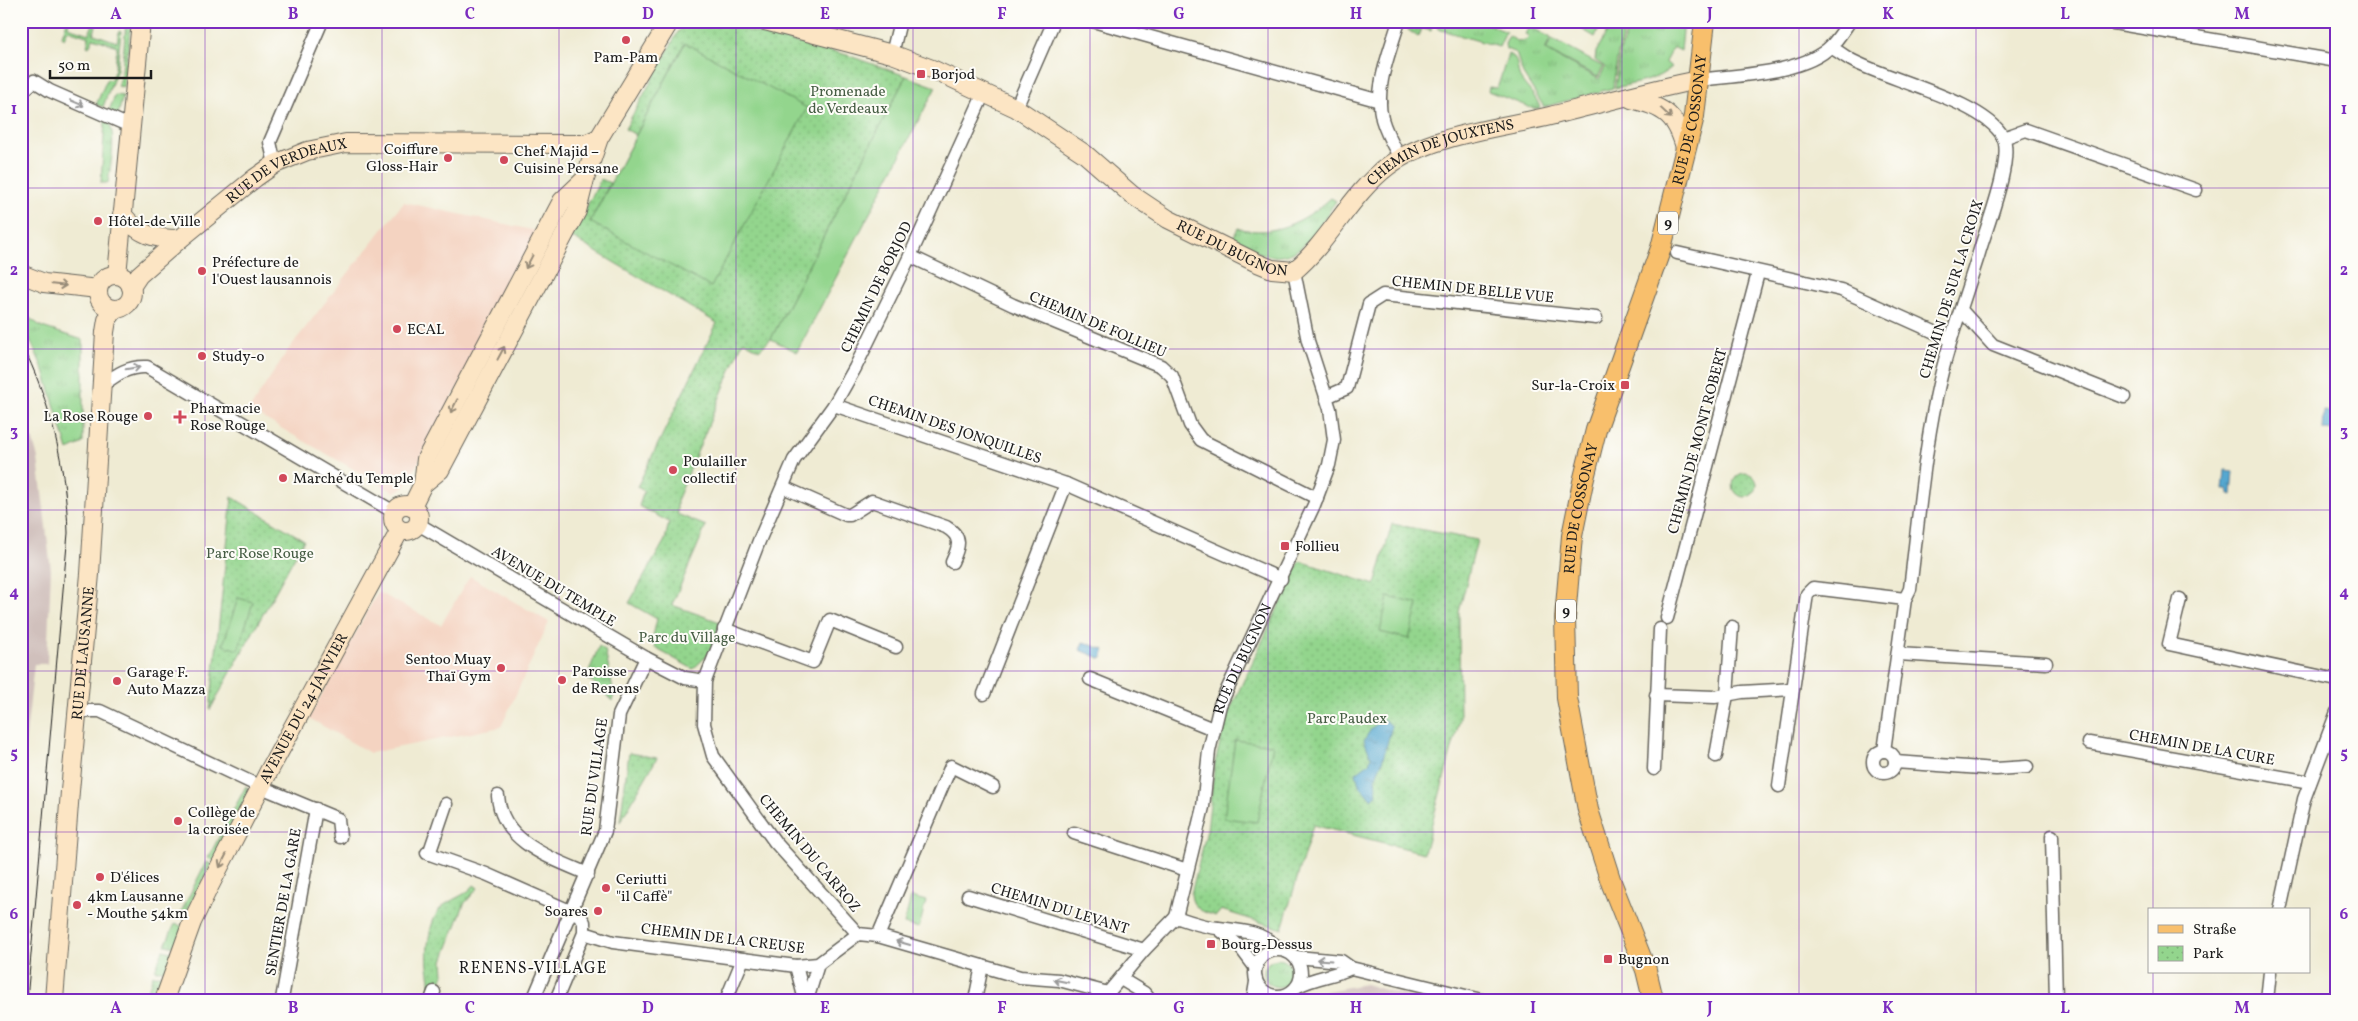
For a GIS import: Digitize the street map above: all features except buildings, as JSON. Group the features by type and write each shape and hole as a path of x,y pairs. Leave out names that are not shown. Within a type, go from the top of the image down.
{"main road":[{"name":"RUE DE COSSONAY","path":"1656,999 1611,882 1588,810 1567,698 1565,618 1572,536 1594,436 1661,248 1694,116 1705,21"}],"street":[{"path":"124,281 103,280 98,289 102,303 115,309 124,307 130,300 124,281 122,214 142,21"},
{"path":"275,164 270,142 322,21"},
{"path":"423,484 440,470 577,211 584,179 599,138 670,21"},
{"name":"RUE DU BUGNON","path":"765,21 892,54 932,69 1016,108 1084,154 1139,200 1168,219 1255,262 1272,268 1294,271 1308,341 1330,409 1334,440 1329,465 1316,498 1281,579 1220,705 1213,729 1202,807 1176,917"},
{"path":"892,54 900,21"},
{"path":"1016,108 1054,21"},
{"path":"1093,21 1380,101"},
{"path":"1399,21 1386,64 1380,101 1382,119 1400,158"},
{"name":"CHEMIN DE JOUXTENS","path":"1294,271 1312,255 1373,180 1400,158 1426,146 1698,80 1796,65 1810,60 1831,47 1850,21"},
{"path":"2102,21 2337,62"},
{"path":"1831,47 1854,61 1969,109 1988,120 2004,138 2026,130 2196,190"},
{"path":"21,93 34,80 50,91 132,127"},
{"name":"CHEMIN DE BORJOD","path":"705,681 724,629 794,460 834,404 855,368 910,256 984,93"},
{"name":"CHEMIN DE JOUXTENS","path":"1626,98 1654,104 1665,111 1680,128 1686,151"},
{"name":"RUE DE VERDEAUX","path":"124,281 139,275 254,178 275,164 307,151 346,143 585,144 599,138"},
{"name":"CHEMIN DE SUR LA CROIX","path":"1884,751 1905,599 1910,589 1924,469 1936,398 1950,339 1962,310 2006,164 2007,152 2004,138"},
{"path":"412,506 423,484 426,459 501,315 562,202 584,179"},
{"path":"122,214 133,228 145,234 161,239 180,239"},
{"path":"546,231 562,240"},
{"path":"1677,253 1840,290 1950,339"},
{"name":"CHEMIN DE FOLLIEU","path":"910,256 1013,305 1161,366 1172,376 1190,425 1201,440 1316,498"},
{"name":"CHEMIN DE MONT ROBERT","path":"1667,618 1758,272"},
{"path":"21,274 44,283 98,289"},
{"name":"CHEMIN DE BELLE VUE","path":"1326,397 1346,388 1350,382 1369,304 1383,296 1596,318"},
{"name":"RUE DE LAUSANNE","path":"54,1000 90,574 101,386 107,320 115,309"},
{"path":"1962,310 1993,345 2124,397"},
{"path":"501,315 517,324"},
{"path":"101,386 123,370 135,366 147,367 237,418 394,512"},
{"name":"CHEMIN DES JONQUILLES","path":"834,404 1066,484 1281,579"},
{"path":"984,694 1066,484"},
{"path":"782,487 846,515 850,515 872,501 946,527 953,531 960,545 952,562"},
{"path":"400,506 412,506 419,516 418,524 412,530 400,530 393,520 394,512 400,506"},
{"name":"AVENUE DU TEMPLE","path":"418,524 646,658 684,678 705,681"},
{"name":"AVENUE DU 24-JANVIER","path":"164,1000 192,922 261,787 400,530"},
{"path":"1779,786 1807,594 1810,589 1905,599"},
{"path":"2180,599 2169,644 2337,680"},
{"path":"724,629 813,662 830,620 896,647"},
{"path":"1716,756 1727,695 1732,627"},
{"path":"1654,769 1660,629"},
{"path":"1898,654 2046,663"},
{"name":"RUE DU VILLAGE","path":"533,1000 605,831 619,715 646,658"},
{"name":"RUE DU BUGNON","path":"1090,679 1213,729"},
{"name":"CHEMIN DU CARROZ","path":"705,681 704,724 713,756 776,842 858,934"},
{"path":"1656,695 1715,697 1742,692 1793,689"},
{"path":"78,711 100,711 261,787 338,819 340,837"},
{"path":"2280,908 2304,799 2337,712"},
{"name":"CHEMIN DE LA CURE","path":"2089,742 2310,782"},
{"path":"1884,751 1893,755 1895,762 1890,771 1884,773 1878,771 1873,766 1873,759 1877,753 1884,751"},
{"path":"1895,762 1996,769 2027,767"},
{"path":"878,936 951,766 993,787"},
{"path":"498,796 499,809 507,826 522,841 536,850 588,874"},
{"path":"446,804 428,854 486,874 579,915 584,922 584,933 556,1000"},
{"name":"SENTIER DE LA GARE","path":"282,999 316,810"},
{"path":"1074,833 1187,870"},
{"path":"2052,836 2056,1000"},
{"name":"CHEMIN DU LEVANT","path":"968,896 1144,950"},
{"path":"858,934 878,936 1020,977 1060,980 1107,997 1144,950 1176,917 1218,928 1242,929 1267,938 1280,949 1296,957 1341,961 1351,968 1482,1000"},
{"path":"1218,928 1240,947 1255,967"},
{"name":"CHEMIN DE LA CREUSE","path":"584,933 614,942 796,966 818,964 858,934"},
{"path":"1253,1000 1256,982 1255,967 1260,957 1269,951 1280,949"},
{"path":"1296,957 1300,966 1301,976 1298,986"},
{"path":"726,1000 743,959"},
{"path":"806,1000 818,964"},
{"path":"796,966 806,1000"},
{"path":"975,1000 982,966"},
{"path":"1256,982 1264,992 1276,998 1289,994 1309,980 1340,973 1351,968"},
{"path":"2267,1000 2270,974"},
{"path":"1120,979 1144,993 1150,1000"}],"shaded area":[{"name":"ECAL","path":"404,202 541,232 405,487 394,492 249,410 288,350"},
{"path":"21,400 38,458 51,570 47,664 34,664 21,782"},
{"path":"470,576 549,622 501,727 370,753 309,718 378,592 441,625"},
{"path":"1365,984 1419,1000 1305,1000 1311,994"}],"green space":[{"path":"67,21 69,21 68,27 89,34 93,24 96,25 94,34 117,42 119,31 121,32 117,69 103,107 96,105 107,79 111,80 115,68 117,46 93,38 89,47 87,46 89,37 68,30 64,39 62,36"},
{"path":"126,21 131,21 124,87 117,86 122,72"},
{"path":"708,21 847,55 906,76 771,339 759,350 743,341 677,501 677,514 706,526 672,605 720,622 712,651 693,669 655,648 653,636 657,619 629,603 665,540 669,522 639,506 644,491 637,487 717,323 571,237 601,179 610,183 590,222 685,43 636,135 625,129 678,32 685,24"},
{"path":"1411,21 1432,21 1431,31 1421,28 1418,37 1408,30"},
{"path":"1435,21 1481,21 1506,32 1499,47 1438,29"},
{"path":"1578,21 1603,21 1595,37 1576,26"},
{"path":"1613,21 1627,21 1618,53 1613,88 1544,107 1523,74 1516,53 1506,49 1505,44 1509,36 1518,42 1526,40 1529,36 1525,34 1529,27 1531,27 1551,38 1545,50 1599,79 1605,67 1595,60 1596,52"},
{"path":"1630,21 1684,21 1681,51 1673,47 1665,62 1672,67 1666,72 1645,81 1615,88 1620,52"},
{"path":"1552,39 1603,67 1598,77 1546,50"},
{"path":"685,43 807,108 711,287 590,222"},
{"path":"1508,54 1516,61 1520,78 1534,96 1540,108 1534,109 1488,91 1489,87 1496,88 1498,86"},
{"path":"906,76 936,87 797,352 771,339"},
{"path":"115,95 123,96 118,115 109,111"},
{"path":"105,119 112,131 112,158 108,183 101,183"},
{"path":"1331,198 1336,201 1318,229 1302,246 1293,252 1283,256 1272,256 1252,250 1232,240 1238,228 1251,231 1276,229 1310,214"},
{"path":"21,312 42,327 83,340 83,443 68,450 44,371 27,333 21,335"},
{"path":"1745,473 1754,476 1757,485 1754,494 1745,497 1736,494 1733,485 1736,476"},
{"name":"Parc Rose Rouge","path":"232,497 304,540 210,710"},
{"name":"Parc Paudex","path":"1392,524 1477,540 1459,612 1460,719 1424,853 1313,825 1282,929 1221,910 1216,916 1203,911 1196,906 1191,894 1207,830 1215,762 1227,716 1300,561 1375,585"},
{"path":"1388,597 1418,604 1409,639 1380,632"},
{"path":"238,598 253,602 238,650 223,645"},
{"path":"599,646 605,650 614,695 612,701 593,682 586,679"},
{"path":"1235,740 1273,745 1257,822 1224,818"},
{"path":"629,753 657,758 620,822"},
{"path":"246,786 249,792 218,849 222,852 216,862 208,858"},
{"path":"206,862 211,864 188,909 188,917 180,914"},
{"path":"474,885 478,888 464,904 443,961 444,974 438,991 430,990 427,953 433,922 443,906 467,892"},
{"path":"911,897 926,901 919,928 904,924"},
{"path":"175,924 185,927 178,948 165,945"},
{"path":"163,950 176,953 169,970 155,970"},
{"path":"1278,959 1288,963 1292,973 1288,983 1278,987 1268,983 1264,973 1268,963"},
{"path":"153,975 168,975 160,1000 145,1000"}],"water":[{"path":"2324,411 2334,412 2333,431 2323,430"},
{"path":"2225,470 2234,471 2232,495 2229,494 2228,490 2223,490"},
{"path":"1083,642 1105,650 1102,659 1080,650"},
{"path":"1383,719 1391,725 1391,730 1375,779 1377,795 1371,799 1359,785 1356,773 1369,763 1371,757 1364,740 1372,728"}],"tram line":[{"path":"21,342 41,388 55,435 64,483 68,533 27,1000"}],"place":[{"name":"Pam-Pam","path":"626,40"},
{"name":"Borjod","path":"921,74"},
{"name":"Coiffure Gloss-Hair","path":"448,158"},
{"name":"Chef Majid – Cuisine Persane","path":"504,160"},
{"name":"Hôtel-de-Ville","path":"98,221"},
{"name":"Préfecture de l'Ouest lausannois","path":"202,271"},
{"name":"ECAL","path":"397,329"},
{"name":"Study-o","path":"202,356"},
{"name":"Sur-la-Croix","path":"1625,385"},
{"name":"La Rose Rouge","path":"148,416"},
{"name":"Pharmacie Rose Rouge","path":"180,417"},
{"name":"Poulailler collectif","path":"673,470"},
{"name":"Marché du Temple","path":"283,478"},
{"name":"Follieu","path":"1285,546"},
{"name":"Sentoo Muay Thaï Gym","path":"501,668"},
{"name":"Paroisse de Renens","path":"562,680"},
{"name":"Garage F. Auto Mazza","path":"117,681"},
{"name":"Collège de la croisée","path":"178,821"},
{"name":"D'élices","path":"100,877"},
{"name":"Ceriutti \"il Caffè\"","path":"606,888"},
{"name":"4km Lausanne - Mouthe 54km","path":"77,905"},
{"name":"Soares","path":"598,911"},
{"name":"Bourg-Dessus","path":"1211,944"},
{"name":"Bugnon","path":"1608,959"}],"district":[{"name":"RENENS-VILLAGE","path":"533,967"}],"park label":[{"name":"Promenade de Verdeaux","path":"848,100"},
{"name":"Parc du Village","path":"687,637"}]}
